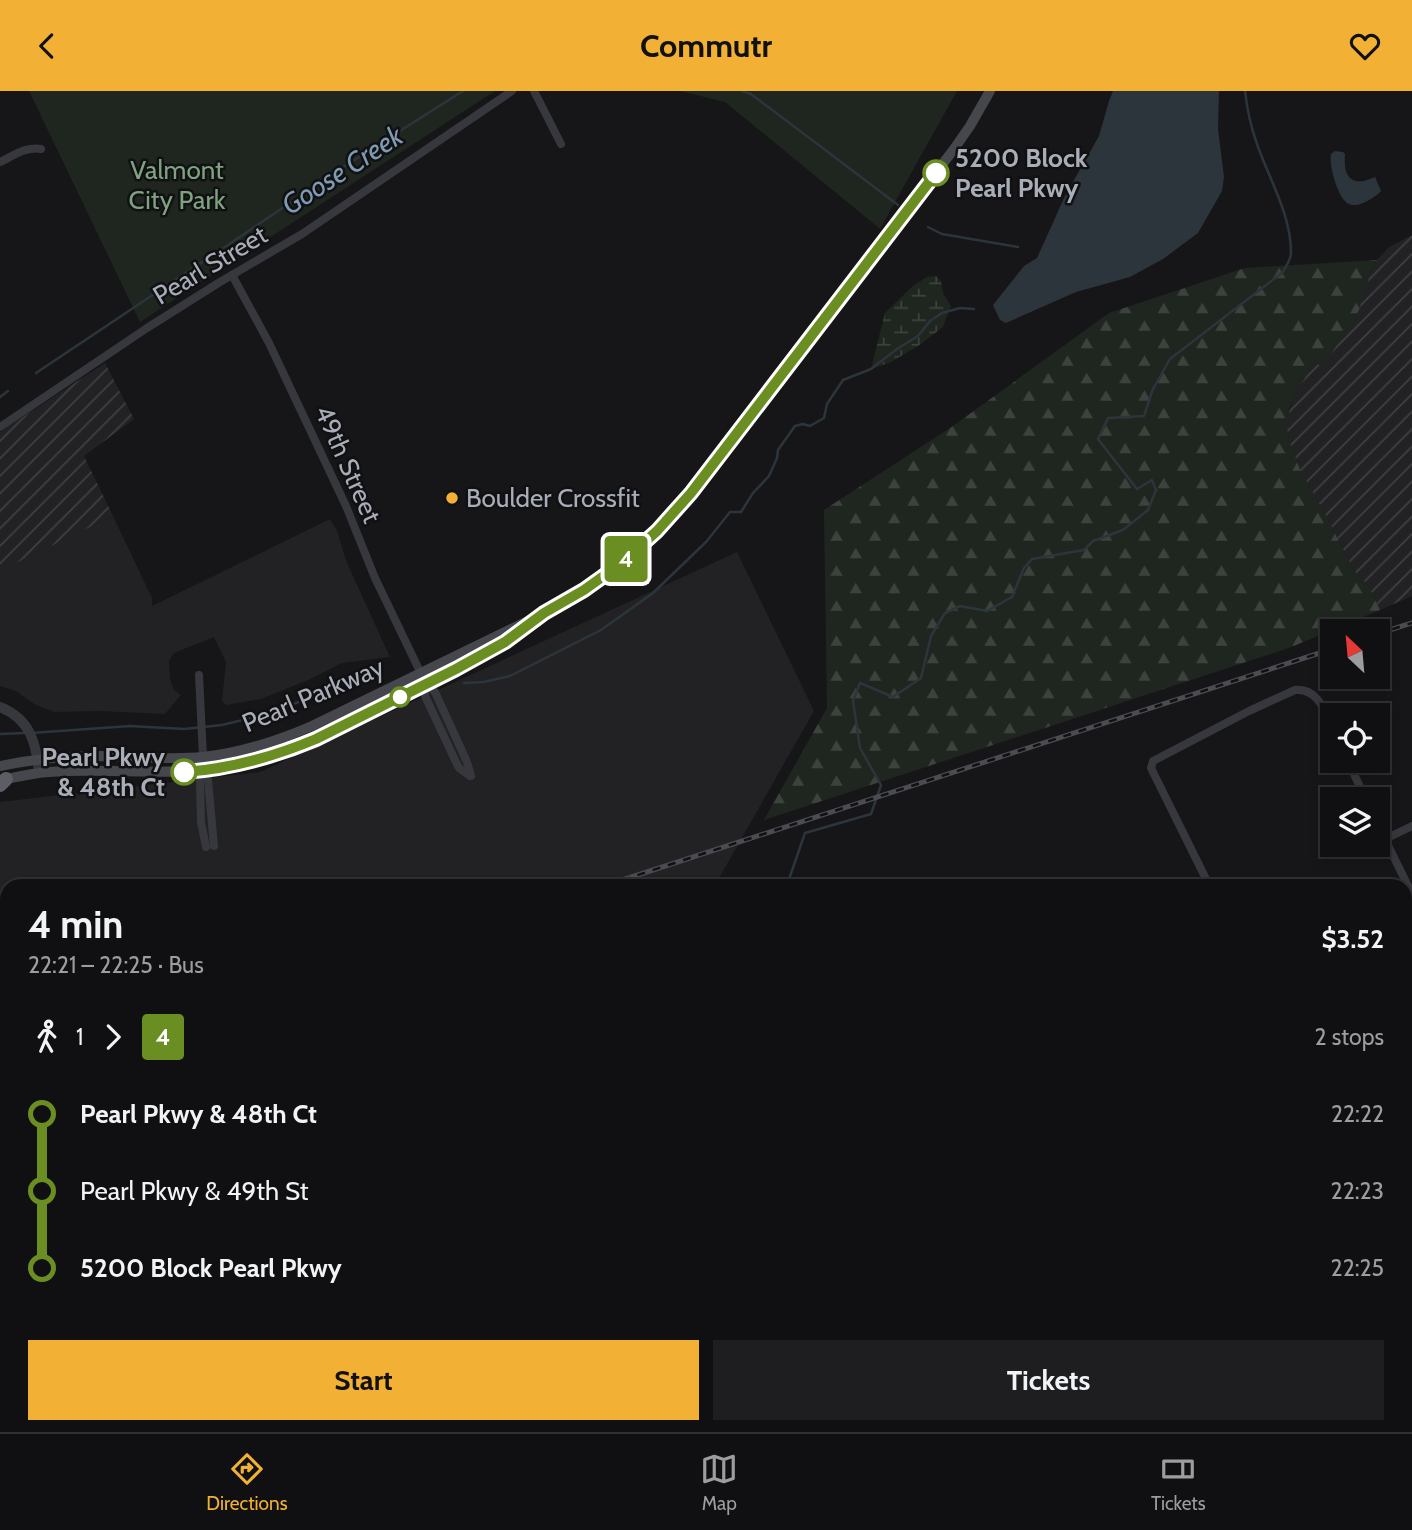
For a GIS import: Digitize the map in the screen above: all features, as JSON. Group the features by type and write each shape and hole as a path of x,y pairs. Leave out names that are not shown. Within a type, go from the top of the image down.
{"main road":[{"name":"Pearl Parkway","path":"2,778 37,759 87,756 203,757 243,750 295,733 544,613 584,590 619,565 657,531 691,493 946,160 990,91"},
{"name":"Pearl Parkway","path":"2,778 39,772 83,770 205,770 246,763 293,748 426,684 495,648 544,613"}],"street":[{"name":"Pearl Street","path":"0,427 147,328 302,234 512,91"},
{"path":"534,91 561,144"},
{"path":"0,162 24,150 41,149"},
{"name":"49th Street","path":"232,275 270,343 346,506 375,578 426,684"},
{"path":"199,675 203,757 208,780 210,847"},
{"path":"426,684 435,692 471,776 459,768 454,760 425,696 426,684"},
{"path":"1206,879 1151,768 1153,761 1295,690 1310,691 1321,703"},
{"path":"0,707 18,716 26,727 33,739 39,772"},
{"path":"1390,837 1412,826"},
{"path":"1390,849 1405,879"}],"shaded area":[{"path":"1113,91 1219,91 1218,129 1224,177 1222,191 1198,233 1163,259 1130,277 1076,292 1006,323 1000,320 993,305 1024,266 1037,258 1065,196 1099,136"},
{"path":"1335,151 1345,154 1349,177 1364,181 1375,177 1381,191 1360,204 1346,202 1332,172 1331,154"},
{"path":"1412,235 1412,596 1380,610 1367,583 1361,580 1353,569 1301,472 1290,444 1287,418 1294,396 1314,362 1323,366 1377,260 1389,247"},
{"path":"105,363 134,419 84,456 113,516 0,571 0,432"},
{"path":"113,516 152,598 152,606 330,519 390,657 342,663 261,699 226,705 222,701 226,662 214,637 174,653 169,661 170,679 174,690 181,695 165,714 54,712 34,704 16,691 0,686 0,571"},
{"path":"737,552 814,711 718,879 0,879 0,802 260,772"}],"green space":[{"name":"Valmont City Park","path":"29,91 495,91 140,322"},
{"path":"680,91 957,91 880,229 725,102"},
{"path":"1377,260 1359,310 1323,367 1314,362 1294,396 1289,409 1287,430 1301,472 1353,569 1361,580 1367,583 1380,610 1358,619 1320,619 1320,635 1289,648 764,820 827,708 824,510 953,426 1109,313 1245,268"},
{"path":"936,276 941,281 943,293 951,306 943,327 891,362 871,369 885,313 914,285 927,277"}],"waterway":[{"name":"Goose Creek","path":"222,249 340,169 463,91"},
{"name":"Goose Creek","path":"742,91 751,94 898,205"},
{"path":"789,879 805,833 871,814 881,785 860,748 853,701 860,683 893,697 921,678 931,636 945,613 960,606 987,611 1012,597 1024,568 1032,559 1084,550 1093,541 1123,530 1148,510 1156,490 1152,480 1137,489 1098,439 1108,418 1144,416 1153,389 1170,359 1283,272 1291,256 1287,224 1255,138 1245,91"},
{"name":"Goose Creek","path":"928,227 942,234 1018,247"},
{"name":"Goose Creek","path":"36,373 208,258"},
{"path":"464,683 510,676 601,630 653,593 706,542 730,512 741,512 753,493 769,476 778,450 795,426 810,426 824,418 827,404 843,380 871,369 918,336 930,321 942,313 960,308 974,309"},
{"name":"Goose Creek","path":"0,397 8,391"},
{"path":"31,733 130,726 184,729 222,725 271,713 351,678 380,675"},
{"path":"0,734 25,733"}],"railway":[{"path":"1390,630 1412,623"},
{"path":"625,879 1320,653"}],"bus line":[{"name":"4","path":"184,772 246,763 316,739 495,648 619,565 657,531 691,493 936,173"}],"place":[{"name":"5200 Block Pearl Pkwy","path":"936,173"},
{"name":"Boulder Crossfit","path":"452,498"},
{"name":"Pearl Pkwy & 48th Ct","path":"184,772"}]}
